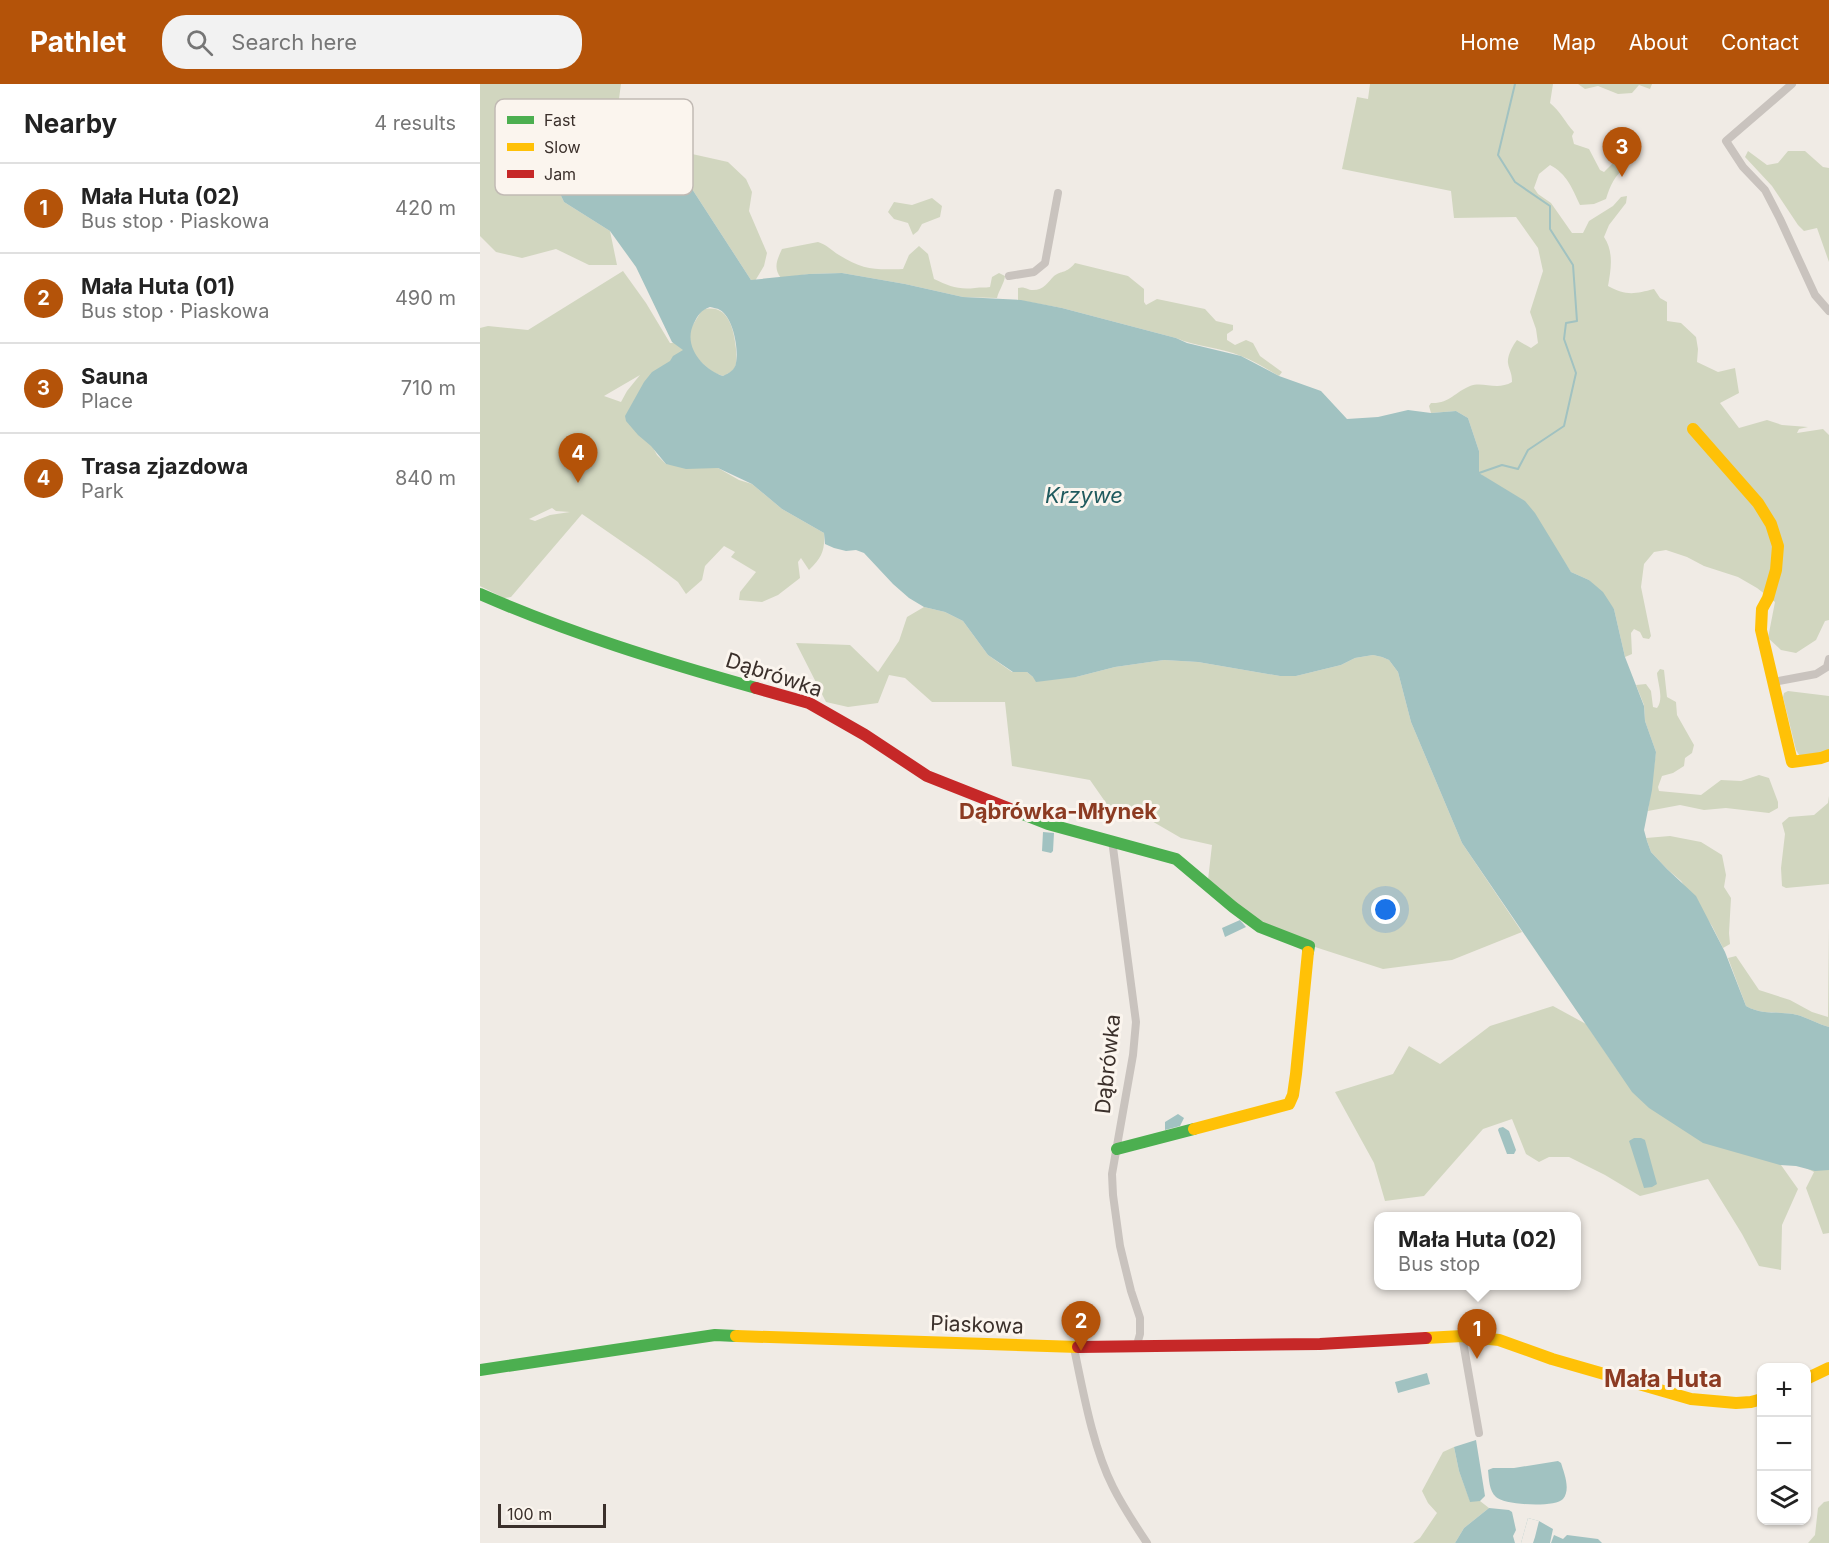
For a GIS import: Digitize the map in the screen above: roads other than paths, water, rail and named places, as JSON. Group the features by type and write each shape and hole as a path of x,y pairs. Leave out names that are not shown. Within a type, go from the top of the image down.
{"street":[{"path":"1792,84 1726,141 1743,167 1765,190 1815,295 1829,310"},
{"path":"1010,276 1034,272 1045,263 1058,193"},
{"path":"1693,429 1752,496 1771,524 1778,546 1777,562 1768,598 1762,609 1761,630 1792,762 1829,755"},
{"name":"Dąbrówka","path":"480,594 530,616 688,668 809,703 866,735 927,776 1048,824 1176,859 1260,927 1309,946 1296,1074 1293,1095 1289,1104 1117,1149"},
{"path":"1773,682 1816,674 1827,667 1829,659"},
{"name":"Dąbrówka","path":"1112,840 1136,1022 1133,1055 1112,1174 1120,1246 1140,1318 1140,1334 1136,1348"},
{"name":"Piaskowa","path":"480,1370 715,1335 1074,1348 1320,1344 1475,1336 1499,1340 1552,1359 1691,1399 1736,1403 1757,1400"},
{"path":"1462,1336 1479,1433"},
{"path":"1074,1348 1102,1462 1112,1486 1147,1543"},
{"path":"1811,1377 1829,1368"}],"water":[{"name":"Krzywe","path":"693,190 751,280 842,273 963,297 1021,300 1062,308 1241,356 1279,376 1321,391 1347,419 1378,417 1408,410 1431,413 1456,411 1468,418 1479,451 1479,473 1525,501 1535,513 1571,572 1589,580 1603,592 1614,609 1625,657 1644,706 1645,721 1656,752 1652,790 1644,830 1651,852 1696,896 1725,952 1746,1006 1763,1012 1798,1015 1829,1027 1829,1170 1815,1171 1780,1165 1703,1143 1649,1108 1632,1092 1462,843 1411,722 1398,672 1389,660 1373,655 1355,658 1341,665 1296,676 1280,676 1198,662 1164,660 1115,667 1076,677 1036,682 1027,672 1013,672 988,655 963,621 945,612 924,607 909,598 864,553 856,550 846,551 825,544 824,533 782,509 752,484 718,468 686,469 666,464 626,421 625,416 652,372 683,350 672,342 636,267 610,231 564,202 561,195 693,195","holes":["710,307 719,309 732,326 737,357 731,371 723,376 702,362 696,355 691,340 691,332 700,313"]},
{"path":"1043,832 1054,833 1051,853 1042,851"},
{"path":"1240,920 1246,927 1225,937 1222,928"},
{"path":"1178,1114 1184,1118 1180,1126 1165,1130 1165,1122"},
{"path":"1503,1127 1509,1131 1516,1150 1514,1154 1507,1154 1498,1130"},
{"path":"1634,1138 1645,1140 1657,1184 1652,1187 1644,1188 1629,1141"},
{"path":"1427,1373 1430,1384 1398,1393 1395,1382"},
{"path":"1476,1440 1485,1496 1480,1501 1470,1502 1459,1471 1454,1447"},
{"path":"1558,1461 1561,1463 1567,1486 1563,1499 1558,1502 1519,1504 1501,1500 1492,1492 1488,1470"},
{"path":"1489,1508 1512,1512 1516,1530 1513,1536 1515,1543 1455,1543 1464,1528"},
{"path":"1528,1518 1553,1529 1550,1543 1521,1543"},
{"path":"1554,1535 1563,1539 1567,1535 1598,1539 1602,1543 1551,1543"}],"waterway":[{"path":"1479,473 1502,465 1518,469 1528,450 1564,426 1576,373 1564,339 1566,323 1577,321 1573,265 1550,229 1550,206 1515,182 1498,155 1515,84"}],"place":[{"name":"Sauna","path":"1622,177"},
{"name":"Trasa zjazdowa","path":"578,483"},
{"name":"Mała Huta (01)","path":"1081,1351"},
{"name":"Mała Huta (02)","path":"1477,1359"}],"district":[{"name":"Dąbrówka-Młynek","path":"1058,811"},
{"name":"Mała Huta","path":"1663,1379"}]}
